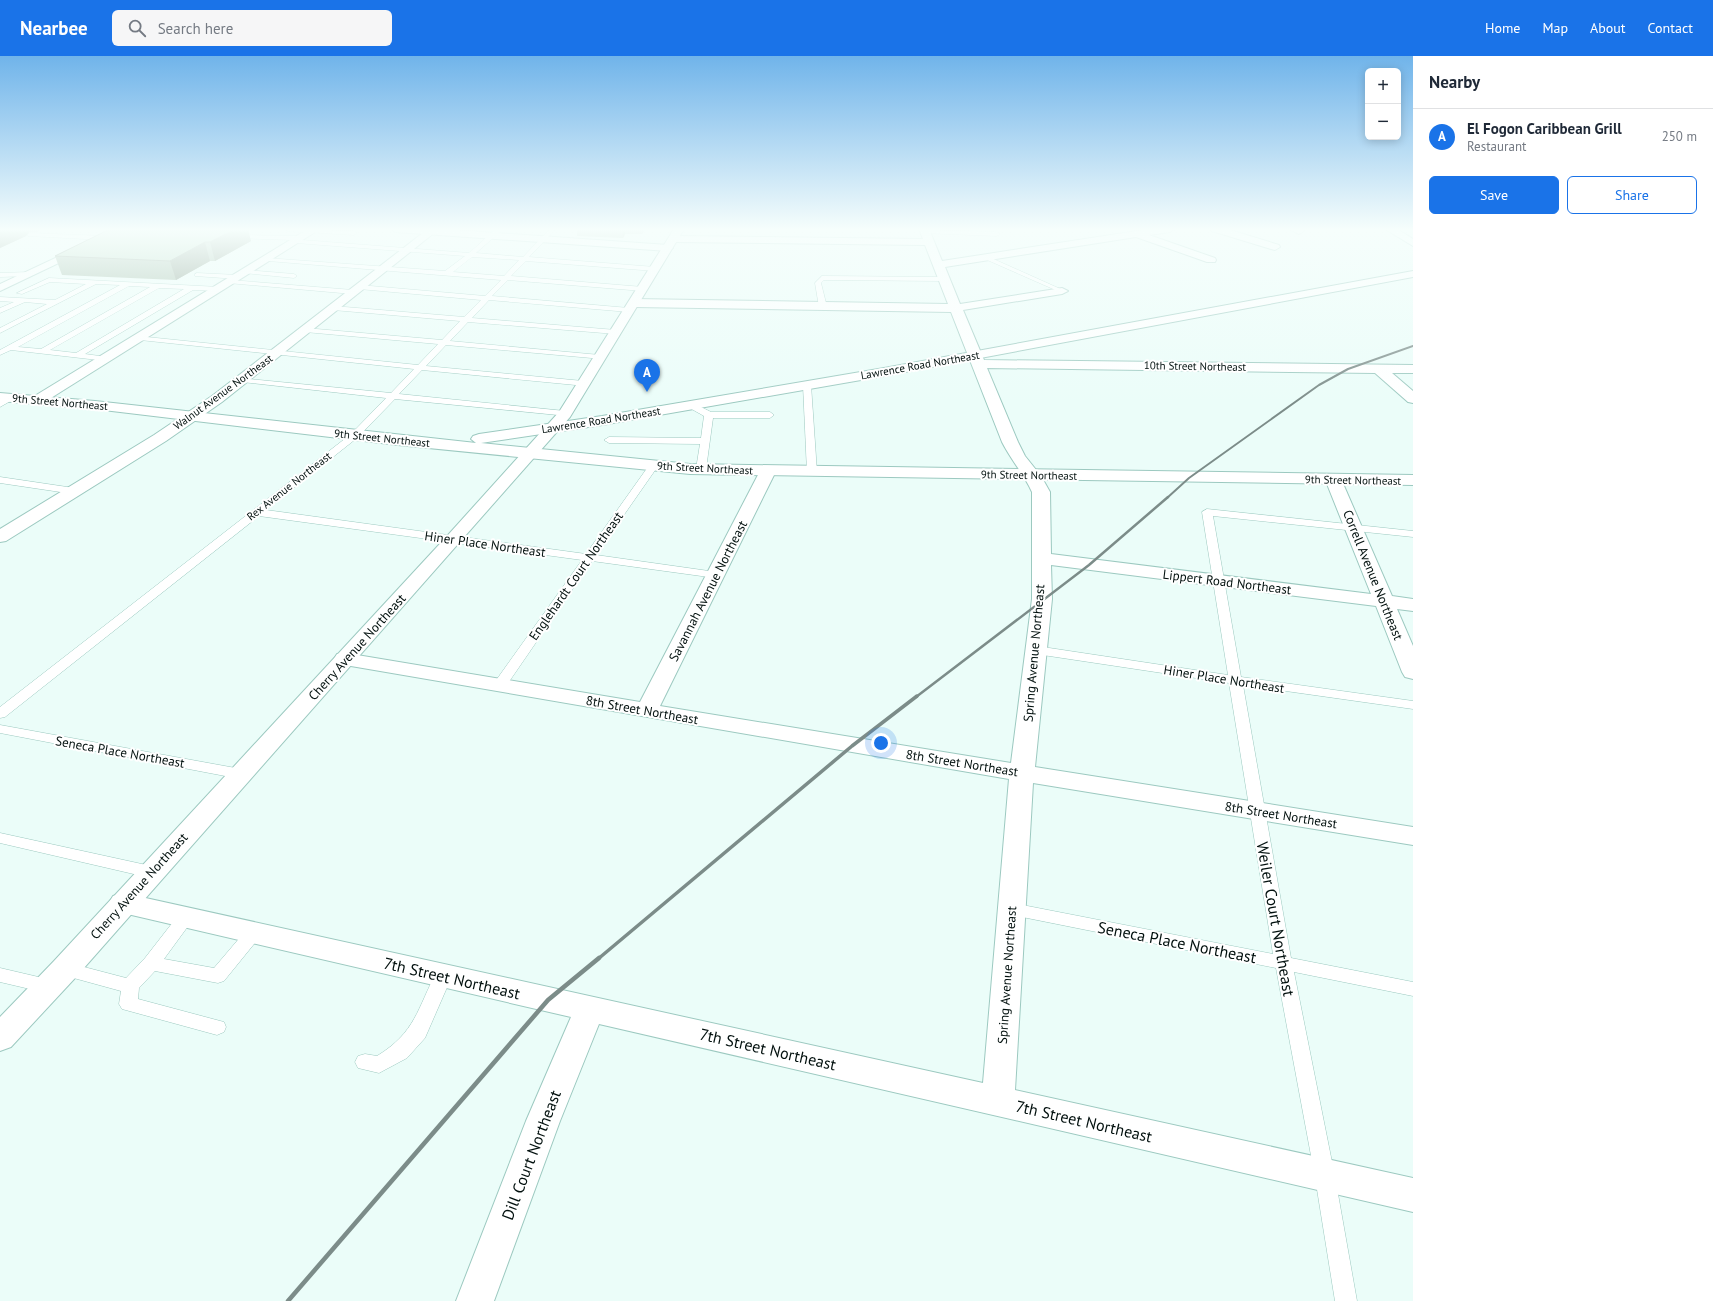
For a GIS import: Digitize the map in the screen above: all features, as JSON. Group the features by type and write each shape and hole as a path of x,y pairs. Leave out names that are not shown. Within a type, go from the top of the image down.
{"street":[{"path":"38,400 222,287"},
{"name":"Walnut Avenue Northeast","path":"0,537 192,417 242,380 360,287"},
{"name":"Spring Avenue Northeast","path":"947,287 1016,453 1033,476 1040,492 1042,600 1022,772 998,1101"},
{"name":"Lawrence Road Northeast","path":"425,443 471,440 559,421 691,405 807,385 976,360 1346,287"},
{"name":"Cherry Avenue Northeast","path":"0,1038 47,986 65,969 151,872 345,660 559,421 643,288"},
{"path":"632,306 955,308 1062,291"},
{"name":"10th Street Northeast","path":"976,360 1413,369"},
{"path":"1379,369 1413,399"},
{"name":"9th Street Northeast","path":"4,399 38,400 354,436 531,452 653,466 700,469 768,472 1413,480"},
{"name":"Savannah Avenue Northeast","path":"647,710 768,472"},
{"name":"Correll Avenue Northeast","path":"1334,479 1413,672"},
{"name":"Lippert Road Northeast","path":"1041,558 1413,605"},
{"name":"8th Street Northeast","path":"345,660 1413,836"},
{"name":"7th Street Northeast","path":"123,903 1413,1196"},
{"name":"Dill Court Northeast","path":"475,1301 544,1121 590,1010"}],"lane":[{"path":"0,311 37,287"},
{"path":"0,331 84,287"},
{"path":"0,353 122,287"},
{"path":"42,352 155,287"},
{"path":"77,356 192,287"},
{"path":"193,287 219,289"},
{"path":"330,287 356,290 632,306"},
{"name":"Rex Avenue Northeast","path":"0,714 255,512 354,436 497,287"},
{"path":"631,287 643,288"},
{"path":"819,287 822,307"},
{"path":"1053,287 1062,291"},
{"path":"4,299 68,295"},
{"path":"21,297 56,302"},
{"path":"333,308 616,332"},
{"path":"305,330 600,357"},
{"path":"140,338 261,350 275,354 583,384"},
{"path":"10,348 104,359"},
{"path":"242,380 393,395 559,421"},
{"path":"807,385 812,472"},
{"path":"691,405 708,415 770,416"},
{"path":"700,469 708,415"},
{"path":"608,440 704,441"},
{"name":"Englehardt Court Northeast","path":"499,686 653,466"},
{"path":"0,480 74,491"},
{"name":"Hiner Place Northeast","path":"255,512 716,575"},
{"name":"Weiler Court Northeast","path":"1346,1301 1325,1176 1284,964 1218,580 1208,512 1354,528"},
{"path":"1354,528 1413,534"},
{"name":"Hiner Place Northeast","path":"1036,650 1235,681 1413,705"},
{"name":"Seneca Place Northeast","path":"0,729 241,774"},
{"path":"0,838 151,872"},
{"name":"Seneca Place Northeast","path":"1012,909 1413,989"},
{"path":"186,918 151,963 130,986 128,1004 217,1027"},
{"path":"151,963 218,976 254,933"},
{"path":"65,969 130,986"},
{"path":"0,975 47,986"},
{"path":"365,1062 379,1065 400,1052 418,1032 443,976"}],"railway":[{"path":"1167,498 1189,478 1319,385 1348,369 1413,346"},
{"path":"916,697 1089,565 1168,497"},
{"path":"598,959 852,746 917,696"},
{"path":"288,1301 548,1000 599,958"}],"place":[{"name":"El Fogon Caribbean Grill","path":"647,392"}]}
